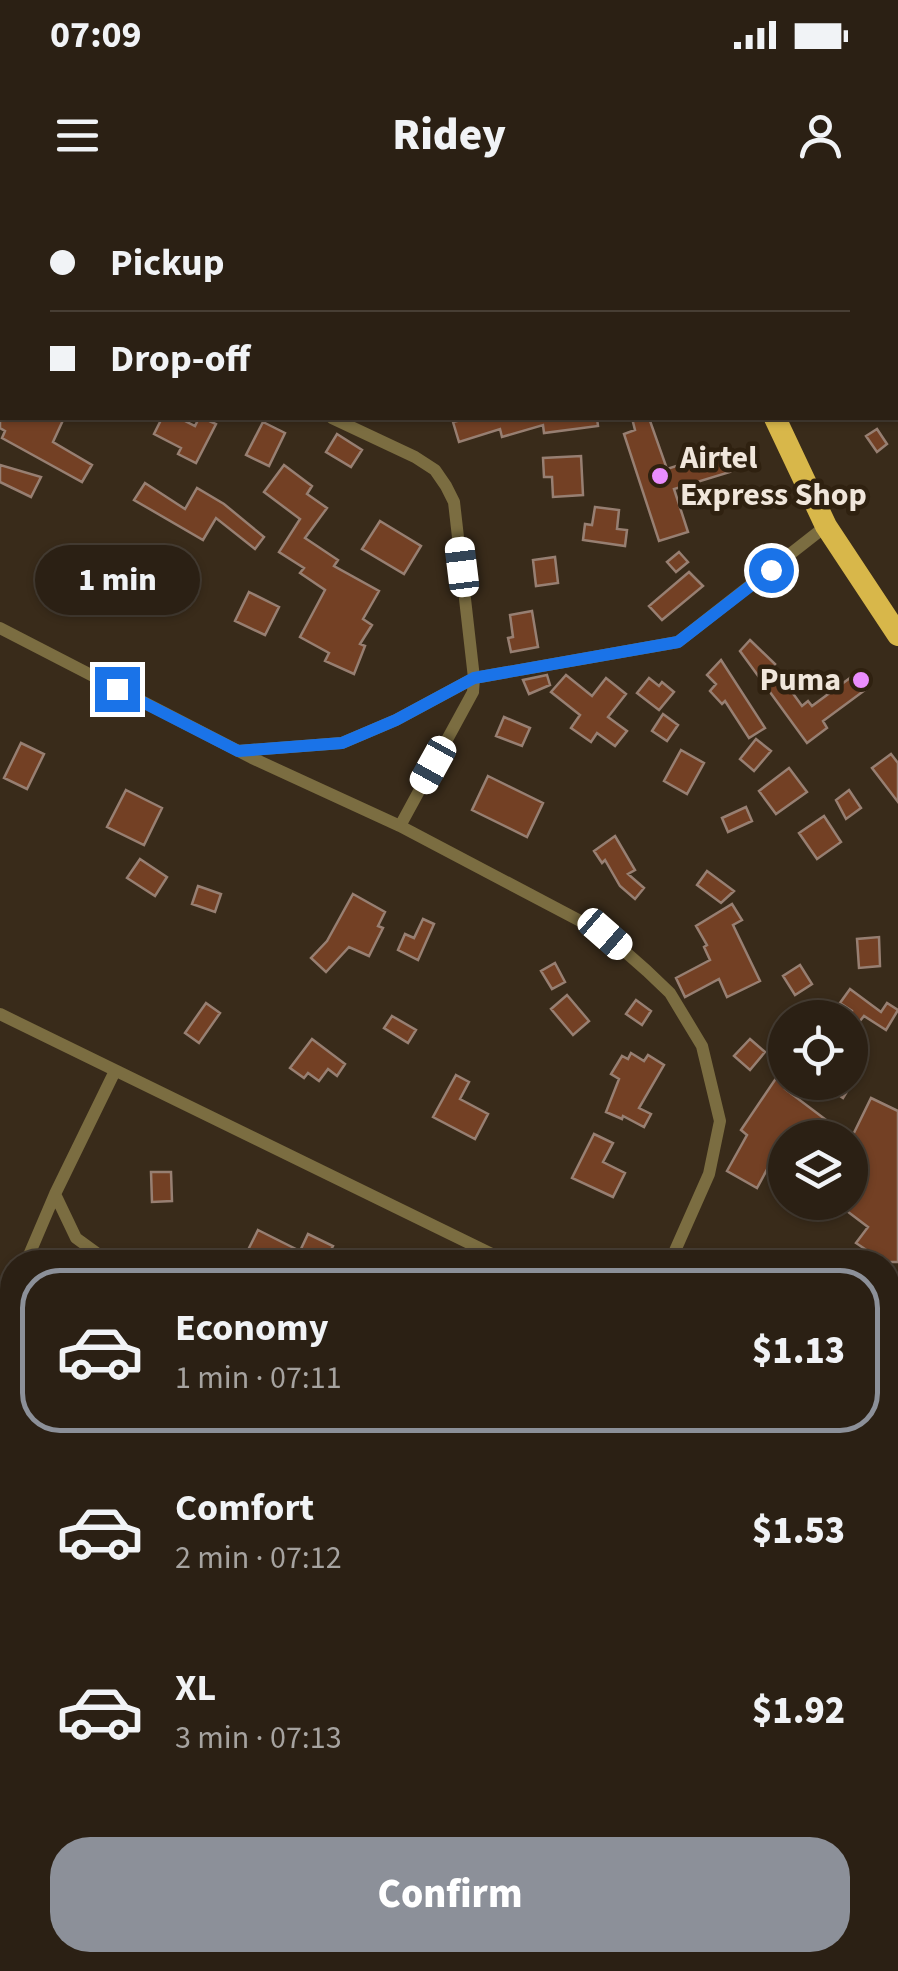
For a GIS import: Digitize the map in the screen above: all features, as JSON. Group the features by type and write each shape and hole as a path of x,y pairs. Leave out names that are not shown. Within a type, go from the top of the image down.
{"highway":[{"path":"776,420 826,526 898,635"}],"street":[{"path":"336,420 435,470 454,502 474,678 467,704 400,826"},
{"path":"238,751 342,743 396,720 474,678 678,642 826,526"},
{"path":"0,628 238,751 400,826 605,934 670,992 702,1046 720,1120 709,1174 675,1250"},
{"path":"0,1014 483,1250"},
{"path":"31,1250 115,1070"},
{"path":"54,1194 76,1238 92,1250"}],"building":[{"path":"0,420 63,420 53,442 92,465 82,482 2,438 5,431 0,428"},
{"path":"161,420 183,420 195,426 198,420 216,424 196,463 178,454 181,448 154,434"},
{"path":"597,420 598,426 544,433 543,425 502,437 500,429 459,442 453,422"},
{"path":"632,420 650,420 667,469 724,451 730,472 674,489 688,532 659,541 624,434 635,430"},
{"path":"263,422 285,433 269,466 246,455"},
{"path":"877,429 887,444 877,452 866,436"},
{"path":"337,434 362,450 351,467 326,452"},
{"path":"581,456 583,495 553,497 552,477 544,477 543,458"},
{"path":"0,465 41,477 31,497 0,482"},
{"path":"284,465 312,486 307,494 327,508 305,538 338,560 334,566 379,591 363,619 372,625 360,644 365,646 354,674 325,661 329,653 300,637 325,590 300,573 304,568 279,552 300,519 264,492"},
{"path":"145,483 185,509 197,488 224,504 264,537 255,549 216,518 203,540 134,500"},
{"path":"595,507 619,510 617,529 627,530 625,546 583,540 585,524 592,525"},
{"path":"380,521 421,546 404,574 362,549"},
{"path":"679,552 688,562 676,572 667,562"},
{"path":"555,557 558,583 536,586 533,560"},
{"path":"123,559 129,578 102,587 95,568"},
{"path":"689,572 703,586 662,620 649,606"},
{"path":"249,592 279,607 265,635 235,621"},
{"path":"532,611 538,647 511,652 510,615"},
{"path":"750,640 775,664 802,706 808,701 812,706 854,675 865,690 823,721 827,728 807,743 740,651"},
{"path":"721,660 765,728 749,738 725,701 722,704 710,691 716,684 707,675"},
{"path":"547,675 550,685 529,694 523,680"},
{"path":"566,675 592,696 606,678 626,694 608,717 627,731 615,746 597,733 591,742 571,728 580,715 551,692"},
{"path":"649,678 674,692 659,710 637,693"},
{"path":"663,714 678,725 667,741 652,731"},
{"path":"504,717 530,728 522,746 496,736"},
{"path":"756,739 771,751 754,771 740,759"},
{"path":"21,743 44,754 27,789 4,778"},
{"path":"681,750 704,763 687,794 664,781"},
{"path":"891,754 898,763 898,802 872,768"},
{"path":"789,768 807,792 776,814 759,791"},
{"path":"488,776 543,803 527,837 472,810"},
{"path":"126,790 162,808 144,845 107,827"},
{"path":"849,790 861,808 846,819 836,800"},
{"path":"746,807 752,821 728,832 722,818"},
{"path":"824,816 841,842 817,859 799,833"},
{"path":"615,836 635,870 628,874 644,888 635,899 594,851"},
{"path":"140,859 167,877 155,896 127,878"},
{"path":"707,871 734,891 721,903 697,885"},
{"path":"198,886 221,894 215,912 192,904"},
{"path":"353,894 385,912 378,926 383,928 369,956 349,947 326,972 311,958 327,941"},
{"path":"732,904 742,920 733,925 760,981 727,997 719,979 685,997 676,978 710,960 696,926"},
{"path":"423,919 434,924 418,960 398,950 405,934 414,938"},
{"path":"879,937 880,966 859,968 857,939"},
{"path":"555,963 565,982 552,989 541,971"},
{"path":"800,965 812,984 795,995 783,976"},
{"path":"850,989 865,1000 842,1000"},
{"path":"567,995 589,1021 573,1035 551,1009"},
{"path":"636,1000 651,1011 642,1025 626,1014"},
{"path":"868,1002 881,1012 887,1003 898,1010 886,1030 868,1019"},
{"path":"206,1003 220,1013 199,1043 185,1033"},
{"path":"392,1016 416,1030 408,1043 384,1028"},
{"path":"312,1039 345,1064 337,1076 328,1069 319,1081 308,1073 304,1078 290,1068"},
{"path":"750,1039 765,1052 750,1070 734,1056"},
{"path":"631,1053 644,1061 648,1055 664,1065 639,1108 651,1114 644,1127 606,1112 619,1079 611,1074 622,1056 628,1059"},
{"path":"456,1075 469,1082 460,1099 488,1114 475,1139 433,1117"},
{"path":"768,1090 768,1100 800,1100 826,1120 768,1120 768,1168 757,1188 727,1171 747,1135 741,1130"},
{"path":"871,1098 898,1111 898,1250 864,1250 856,1243 868,1227 859,1220 868,1220 868,1120 860,1120"},
{"path":"594,1134 613,1143 603,1162 625,1173 613,1197 572,1178"},
{"path":"151,1172 171,1172 172,1201 152,1202"},
{"path":"258,1230 298,1250 248,1250"},
{"path":"308,1234 333,1246 331,1250 300,1250"}],"place":[{"name":"Airtel Express Shop","path":"660,476"},
{"name":"Puma","path":"861,680"}],"route":[{"path":"117,689 238,751 342,743 396,720 474,678 678,642 771,570"}]}
